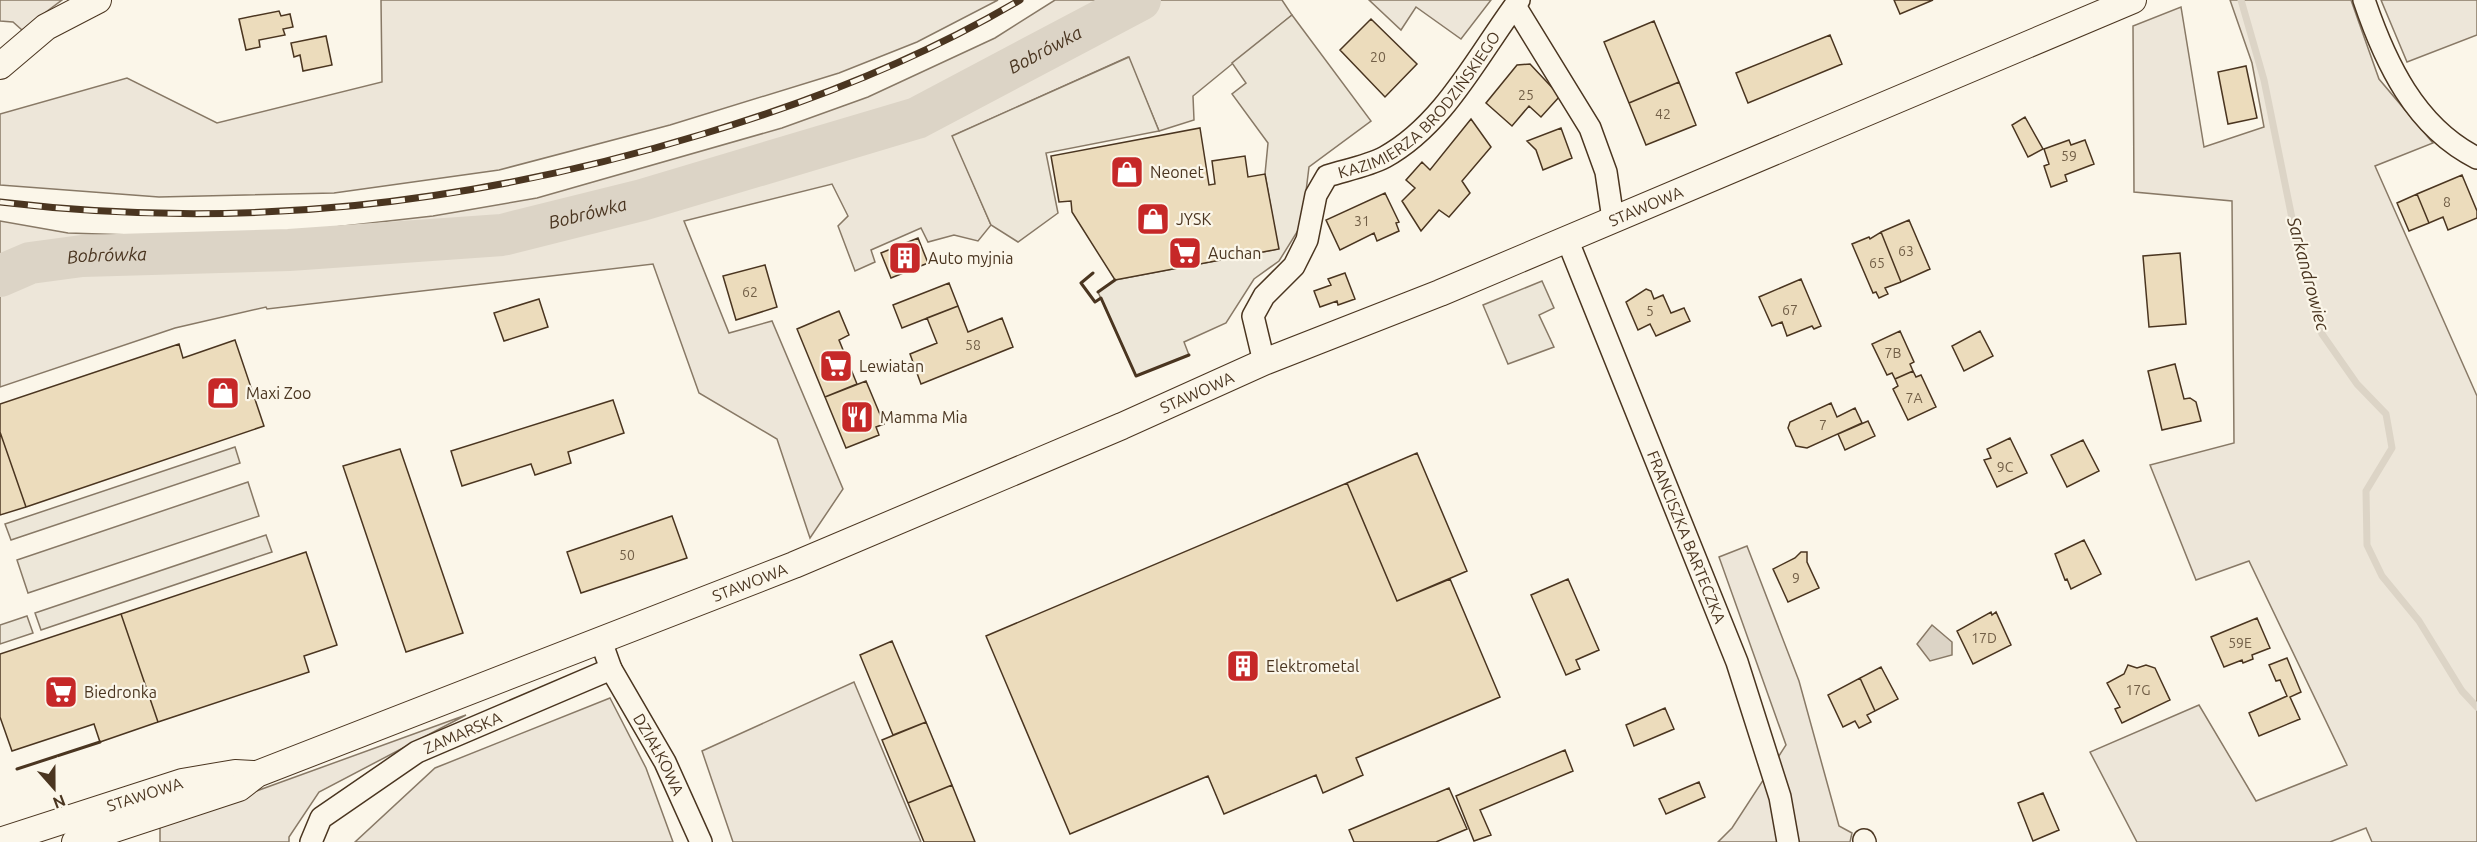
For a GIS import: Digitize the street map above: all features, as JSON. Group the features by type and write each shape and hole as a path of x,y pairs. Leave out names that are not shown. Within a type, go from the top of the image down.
{"street":[{"path":"0,66 46,27 98,0"},
{"name":"STAWOWA","path":"75,842 239,788 257,774 794,565 1122,426 1264,362 1567,239 2133,0"},
{"path":"2364,0 2394,73 2411,102 2441,133 2477,158"},
{"path":"1517,3 1590,128 1606,172 1613,219"},
{"name":"KAZIMIERZA BRODZIŃSKIEGO","path":"1264,362 1253,316 1264,296 1294,266 1307,240 1316,195 1327,176 1384,158 1419,134 1450,97 1517,3"},
{"name":"FRANCISZKA BARTECZKA","path":"1567,239 1737,662 1780,797 1788,842"},
{"path":"601,641 611,669"},
{"name":"ZAMARSKA","path":"311,842 321,818 417,752 611,669"},
{"name":"DZIAŁKOWA","path":"611,669 665,762 701,842"},
{"name":"STAWOWA","path":"0,841 182,782 235,773 257,774"}],"shaded area":[{"path":"0,0 62,0 22,30 13,22 0,21"},
{"path":"381,0 998,0 917,42 839,73 670,125 499,170 334,193 159,197 0,185 0,114 127,78 217,123 382,82"},
{"path":"1055,0 1282,0 1292,15 1193,96 1194,120 1159,131 1128,57 953,136 991,225 978,241 954,235 928,242 921,228 871,250 875,262 855,271 838,226 848,216 832,184 684,221 729,333 772,321 843,489 810,538 777,439 699,393 653,264 267,309 266,307 175,328 0,387 0,221 68,233 196,237 308,230 433,216 537,198 782,128 868,97 995,38"},
{"path":"1369,0 1491,0 1461,39 1416,7 1401,30"},
{"path":"2230,0 2351,0 2379,79 2433,143 2375,166 2477,396 2477,842 2372,842 2366,828 2330,842 2137,842 2090,752 2199,705 2256,801 2347,765 2249,561 2196,580 2150,465 2234,443 2232,201 2134,192 2133,26 2181,7 2204,147 2264,127 2252,63"},
{"path":"2381,0 2477,0 2477,35 2407,62"},
{"path":"1292,15 1371,121 1309,167 1302,224 1279,261 1254,279 1226,323 1184,342 1189,355 1136,376 1098,292 1115,280 1278,249 1265,174 1268,143 1232,94 1246,83 1232,63"},
{"path":"1129,57 1159,131 1046,153 1058,213 1018,242 991,225 952,136"},
{"path":"1542,281 1554,308 1539,315 1554,347 1508,364 1483,305"},
{"path":"235,447 240,463 11,540 5,524"},
{"path":"248,482 259,516 28,593 17,560"},
{"path":"266,535 272,552 41,630 35,613"},
{"path":"1747,546 1799,681 1839,826 1852,833 1850,842 1718,842 1732,828 1786,745 1719,557"},
{"path":"27,616 33,633 0,644 0,625"},
{"path":"1932,625 1952,642 1952,655 1930,661 1917,644"},
{"path":"854,682 921,842 733,842 702,751"},
{"path":"610,698 646,768 673,842 355,842 435,768"},
{"path":"466,715 319,792 289,837 289,842 160,842 160,826"}],"building":[{"path":"1894,0 1933,0 1900,14"},
{"path":"279,11 281,16 290,14 293,27 283,29 285,35 259,40 260,47 246,50 239,19"},
{"path":"1371,19 1417,64 1385,97 1340,50"},
{"path":"1654,21 1679,82 1629,103 1604,42"},
{"path":"1830,35 1842,64 1748,103 1736,73"},
{"path":"326,36 332,65 303,71 300,55 294,57 291,43"},
{"path":"1530,64 1560,96 1541,117 1529,106 1512,126 1486,103 1517,65"},
{"path":"2246,66 2257,118 2228,124 2218,72"},
{"path":"1679,82 1696,125 1646,145 1629,103"},
{"path":"2025,117 2043,149 2028,157 2012,125"},
{"path":"1471,119 1491,147 1462,181 1470,193 1449,217 1439,210 1421,231 1402,201 1415,188 1406,180 1422,162 1430,170"},
{"path":"1200,128 1209,185 1215,184 1212,161 1245,156 1248,177 1265,174 1279,249 1115,280 1072,212 1071,201 1059,202 1051,156"},
{"path":"1561,128 1572,158 1543,170 1536,150 1527,141"},
{"path":"2069,140 2071,145 2085,140 2094,164 2065,175 2067,181 2051,187 2044,166 2049,164 2044,149"},
{"path":"2462,175 2477,211 2477,218 2448,230 2443,217 2429,223 2417,194"},
{"path":"1385,193 1399,222 1396,223 1399,231 1377,241 1374,233 1340,250 1326,220"},
{"path":"2417,194 2429,223 2409,231 2397,203"},
{"path":"1909,220 1930,269 1901,282 1881,232"},
{"path":"1881,232 1901,282 1885,288 1888,294 1879,298 1876,292 1873,293 1852,244 1869,237 1870,239"},
{"name":"Auto myjnia","path":"918,238 928,263 891,278 881,253"},
{"path":"2180,253 2186,324 2149,327 2143,256"},
{"path":"765,265 777,307 736,320 723,276"},
{"path":"1345,273 1355,299 1338,305 1337,301 1320,307 1314,291 1331,285 1328,279"},
{"path":"1801,279 1821,326 1814,329 1812,326 1787,336 1782,322 1772,326 1759,297"},
{"path":"949,283 958,306 902,328 893,305"},
{"path":"1646,289 1651,291 1654,299 1663,295 1671,313 1684,308 1690,321 1656,336 1650,324 1638,330 1626,302"},
{"path":"539,299 548,327 504,341 494,313"},
{"path":"958,306 968,332 1002,318 1013,347 921,384 910,354 937,343 927,318"},
{"path":"839,311 849,335 839,340 857,384 825,397 797,329"},
{"path":"1900,331 1914,362 1910,364 1913,371 1895,379 1892,373 1887,375 1872,344"},
{"path":"1980,331 1993,356 1964,371 1952,346"},
{"path":"235,340 264,426 26,507 0,432 0,404 179,344 183,358"},
{"path":"2175,364 2184,399 2190,398 2196,402 2201,421 2162,430 2148,371"},
{"path":"1913,371 1916,377 1921,375 1936,407 1908,420 1893,389 1898,386 1895,379"},
{"path":"866,381 884,424 876,427 879,435 846,448 825,397"},
{"path":"613,400 624,433 568,452 571,463 535,475 531,464 462,486 451,451"},
{"path":"1831,403 1837,417 1855,408 1862,423 1807,448 1796,446 1788,428 1790,422"},
{"path":"1868,421 1875,436 1845,450 1838,434"},
{"path":"0,432 26,507 0,515"},
{"path":"2010,438 2027,473 1997,487 1984,460 1991,458 1987,449"},
{"path":"2083,440 2099,471 2067,487 2051,455"},
{"path":"400,449 463,633 406,652 343,466"},
{"path":"1417,453 1467,571 1397,601 1347,483"},
{"name":"Elektrometal","path":"1347,483 1397,601 1450,579 1500,697 1356,758 1363,775 1323,793 1316,775 1224,814 1208,776 1070,834 986,636"},
{"path":"672,516 687,558 581,593 567,552"},
{"path":"2084,540 2101,574 2071,589 2055,554"},
{"path":"306,552 337,645 304,656 309,672 158,722 121,614"},
{"path":"1801,552 1807,552 1807,562 1819,588 1788,602 1773,569 1795,558"},
{"path":"1568,579 1599,650 1576,660 1580,669 1566,675 1531,595"},
{"path":"1991,612 1992,615 1996,612 2011,645 1973,664 1957,631"},
{"path":"121,614 158,722 100,742 94,724 12,751 0,717 0,654"},
{"path":"2257,618 2270,648 2252,655 2253,659 2243,663 2242,660 2224,667 2211,637"},
{"path":"892,641 926,722 893,735 860,655"},
{"path":"2287,658 2301,692 2290,697 2300,719 2259,736 2249,713 2287,696 2280,680 2276,681 2269,665"},
{"path":"2128,665 2137,668 2146,665 2155,668 2170,700 2122,723 2115,709 2120,707 2107,683 2124,674"},
{"path":"1881,667 1898,699 1875,711 1860,678"},
{"path":"1860,678 1875,711 1867,715 1871,722 1859,728 1855,721 1843,727 1828,695"},
{"path":"1665,708 1674,729 1634,746 1626,725"},
{"path":"926,722 952,785 908,803 882,740"},
{"path":"1565,750 1573,771 1480,810 1491,835 1474,841 1456,796"},
{"path":"1699,782 1705,797 1666,814 1659,799"},
{"path":"952,785 975,842 924,842 908,803"},
{"path":"1449,788 1467,829 1436,842 1354,842 1349,830"},
{"path":"2043,793 2059,830 2033,841 2018,803"}],"waterway":[{"name":"Bobrówka","path":"0,276 30,263 82,256 289,250 502,235 642,200 917,118 1140,0"},
{"name":"Sarkandrowiec","path":"2241,0 2264,80 2294,228 2322,334 2357,384 2386,414 2392,448 2366,491 2367,545 2382,576 2419,621 2462,691 2477,707"}],"railway":[{"path":"0,202 90,210 179,214 267,212 355,206 529,179 703,134 825,93 905,60 1020,0"}],"wall":[{"path":"1093,273 1081,283 1095,302 1101,298 1136,376 1189,355"},
{"path":"1098,292 1115,280"},
{"path":"17,769 100,742"}],"place":[{"name":"Neonet","path":"1127,172"},
{"name":"JYSK","path":"1153,219"},
{"name":"Auchan","path":"1185,253"},
{"name":"Auto myjnia","path":"905,258"},
{"name":"Lewiatan","path":"836,366"},
{"name":"Maxi Zoo","path":"223,393"},
{"name":"Mamma Mia","path":"857,417"},
{"name":"Elektrometal","path":"1243,666"},
{"name":"Biedronka","path":"61,692"}]}
